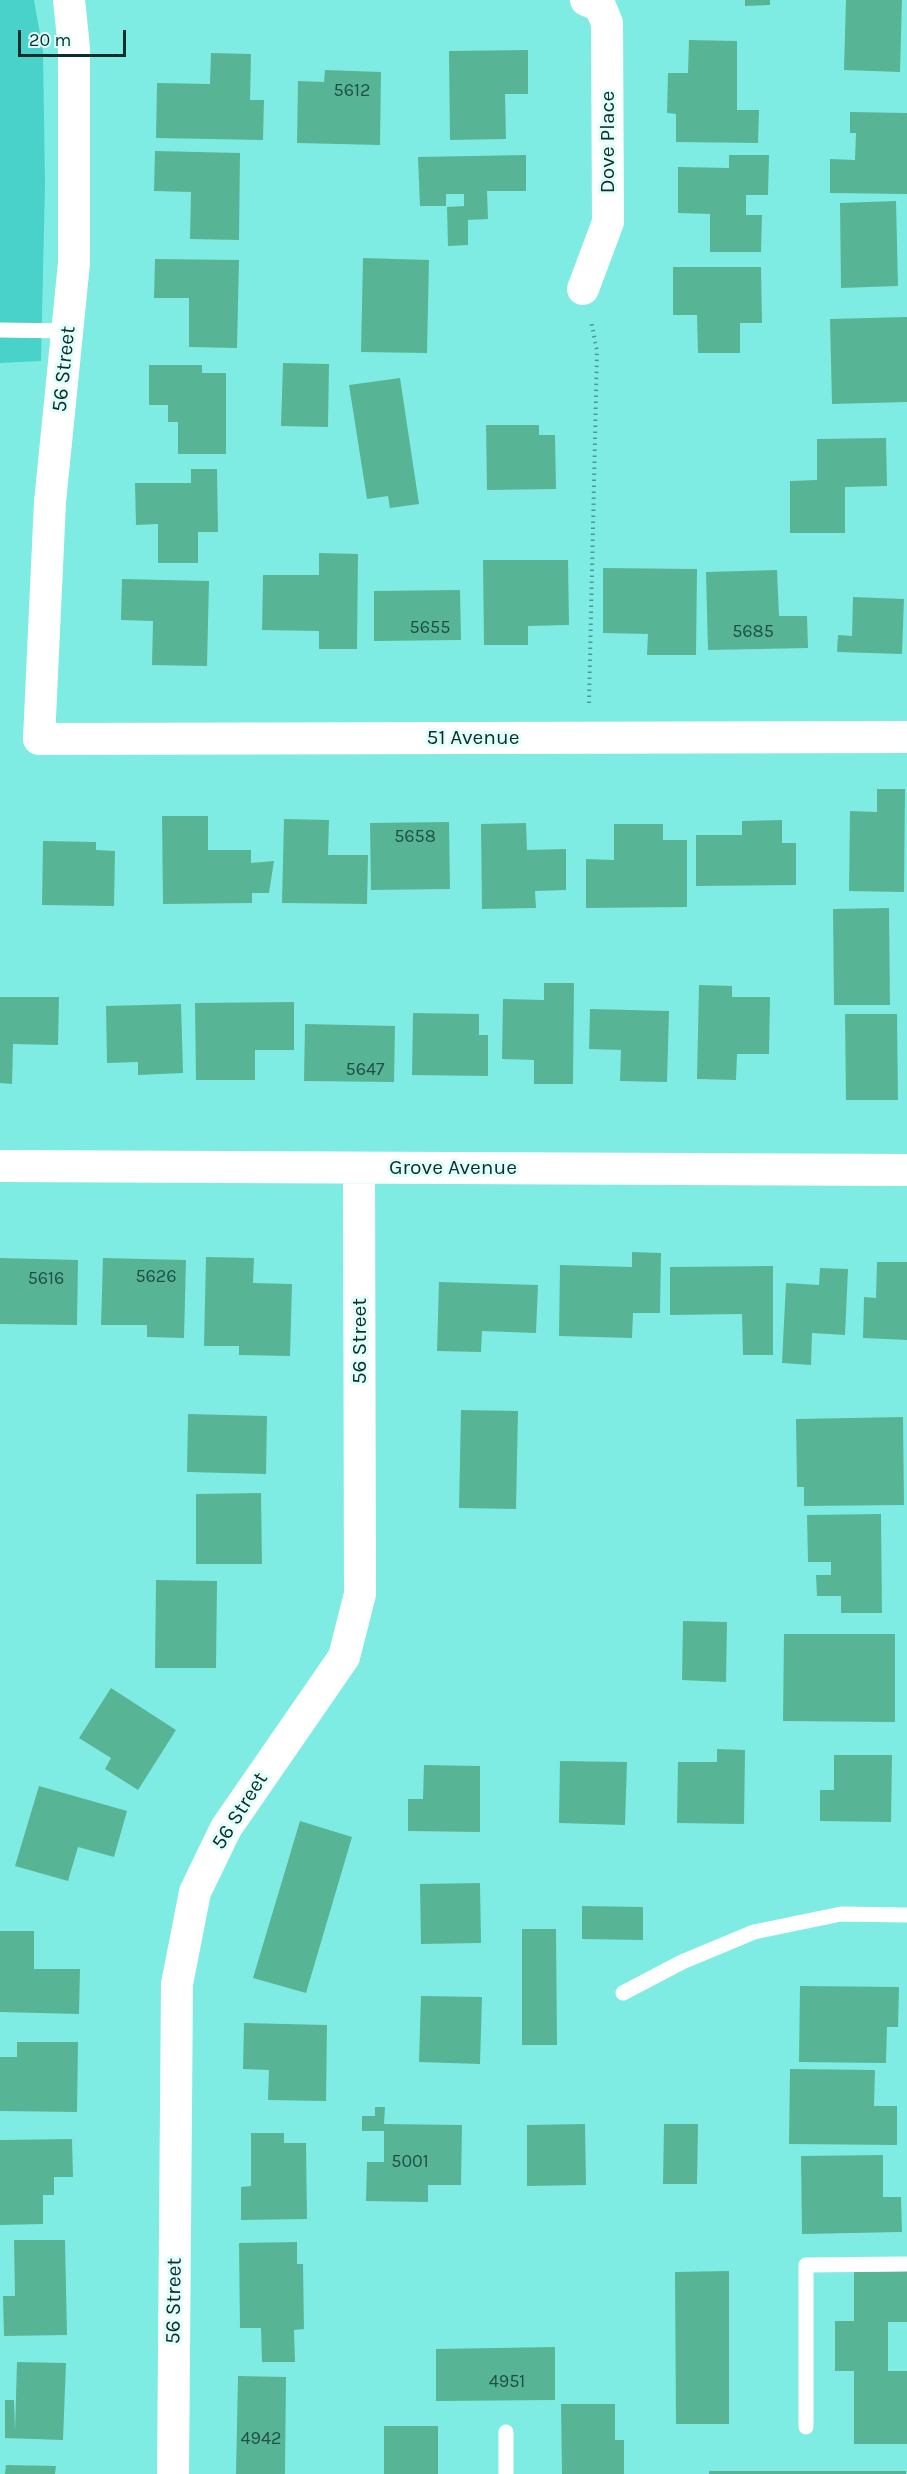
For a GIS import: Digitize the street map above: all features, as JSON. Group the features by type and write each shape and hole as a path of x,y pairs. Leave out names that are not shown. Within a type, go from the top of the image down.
{"street":[{"name":"56 Street","path":"39,738 50,502 69,331 74,263 74,60 69,0"},
{"name":"Dove Place","path":"583,289 609,222 607,23 600,6 586,0"},
{"name":"51 Avenue","path":"39,738 907,737"},
{"name":"Grove Avenue","path":"0,1166 907,1170"},
{"name":"56 Street","path":"173,2474 177,1984 195,1892 226,1828 344,1657 360,1594 359,1168"}],"lane":[{"path":"0,330 69,331"},
{"path":"623,1993 682,1962 754,1932 841,1914 907,1915"},
{"path":"806,2427 806,2265 907,2264"},
{"path":"506,2432 506,2474"}],"path":[{"path":"583,289 597,351 589,704"}],"shaded area":[{"path":"0,0 34,0 43,51 45,184 41,361 0,363"}],"building":[{"path":"745,0 770,0 770,5 745,6"},
{"path":"846,0 902,0 900,72 844,70"},
{"path":"689,40 737,41 737,110 759,110 758,143 676,142 676,114 667,113 668,73 688,73"},
{"path":"528,50 528,94 505,94 506,139 450,140 449,51"},
{"path":"211,53 251,54 250,100 264,100 263,140 156,138 157,83 210,84"},
{"path":"325,70 381,72 380,145 297,143 298,81 324,82"},
{"path":"850,112 907,113 907,194 830,193 830,159 855,160 856,133 850,133"},
{"path":"155,151 240,153 239,240 190,239 191,192 154,191"},
{"path":"526,155 526,191 487,191 488,219 468,220 468,245 448,246 447,207 464,206 464,194 446,194 446,206 420,206 418,157"},
{"path":"729,155 769,155 768,195 746,195 746,215 762,215 761,252 710,252 710,214 678,213 678,167 729,168"},
{"path":"896,201 898,286 841,288 840,203"},
{"path":"363,258 429,260 427,353 361,352"},
{"path":"155,259 239,260 237,348 189,347 189,298 154,298"},
{"path":"673,267 761,267 762,323 740,323 740,353 698,353 697,315 673,315"},
{"path":"907,317 907,402 832,404 830,319"},
{"path":"283,363 329,364 328,427 281,426"},
{"path":"149,365 202,365 202,373 226,373 226,454 178,454 178,422 168,422 168,405 149,405"},
{"path":"400,378 419,504 390,508 388,496 367,499 349,385"},
{"path":"486,425 539,425 539,435 555,435 556,489 487,490"},
{"path":"886,438 887,486 845,487 845,533 790,533 790,481 817,480 817,439"},
{"path":"191,469 217,469 218,532 198,532 198,563 158,563 158,524 136,525 135,483 191,483"},
{"path":"319,553 358,554 357,649 319,649 319,631 262,630 263,575 319,575"},
{"path":"483,560 568,560 569,625 528,626 528,645 484,645"},
{"path":"603,568 697,569 696,655 647,655 648,634 603,633"},
{"path":"777,570 779,616 807,616 808,648 708,650 706,572"},
{"path":"122,579 209,581 207,666 152,665 153,621 121,620"},
{"path":"460,590 461,640 374,641 374,591"},
{"path":"853,597 904,599 902,654 837,652 838,635 852,636"},
{"path":"877,789 905,789 904,892 849,891 850,811 877,812"},
{"path":"162,816 208,816 208,850 251,850 251,863 274,861 269,893 252,893 252,903 163,904"},
{"path":"284,819 329,820 328,855 368,855 367,904 282,903"},
{"path":"782,820 782,843 796,843 796,885 696,886 696,835 742,835 742,821"},
{"path":"449,822 450,889 371,890 370,823"},
{"path":"526,823 527,850 566,849 566,890 535,891 536,908 482,909 481,824"},
{"path":"614,824 663,824 663,840 687,840 687,907 586,908 586,859 614,860"},
{"path":"43,841 96,842 96,850 115,851 114,906 42,905"},
{"path":"889,908 890,1005 834,1005 833,909"},
{"path":"544,983 574,983 573,1084 534,1084 534,1060 502,1059 503,999 544,1000"},
{"path":"699,985 732,986 732,997 770,997 769,1054 737,1054 736,1080 697,1079"},
{"path":"0,997 59,997 58,1045 13,1044 12,1084 0,1083"},
{"path":"294,1002 294,1050 255,1050 255,1080 196,1080 195,1003"},
{"path":"181,1004 183,1073 138,1075 138,1062 107,1063 106,1006"},
{"path":"590,1009 669,1011 667,1082 620,1081 621,1050 589,1049"},
{"path":"413,1013 479,1014 479,1035 488,1035 488,1076 412,1075"},
{"path":"845,1014 897,1014 898,1100 846,1100"},
{"path":"305,1024 395,1026 394,1082 304,1081"},
{"path":"632,1252 661,1253 660,1313 633,1313 632,1338 559,1336 560,1265 632,1267"},
{"path":"206,1257 254,1258 253,1283 292,1284 290,1356 239,1355 239,1346 204,1346"},
{"path":"0,1258 78,1260 77,1325 0,1324"},
{"path":"103,1258 186,1260 184,1338 147,1337 147,1325 101,1325"},
{"path":"877,1262 907,1262 907,1340 863,1338 864,1297 876,1298"},
{"path":"773,1266 773,1355 743,1355 742,1314 670,1315 670,1267"},
{"path":"820,1268 848,1269 845,1335 812,1333 811,1365 782,1363 786,1283 819,1285"},
{"path":"439,1282 538,1285 536,1333 482,1331 481,1352 437,1351"},
{"path":"461,1410 518,1411 516,1509 459,1508"},
{"path":"188,1414 267,1416 266,1474 187,1472"},
{"path":"903,1417 904,1505 804,1506 804,1487 797,1487 796,1419"},
{"path":"261,1493 262,1564 196,1564 196,1494"},
{"path":"881,1514 882,1613 841,1613 841,1596 817,1596 816,1575 831,1575 831,1562 808,1562 807,1515"},
{"path":"156,1580 217,1581 216,1668 155,1668"},
{"path":"683,1621 727,1622 726,1682 682,1680"},
{"path":"784,1634 895,1634 895,1722 783,1721"},
{"path":"111,1688 176,1730 138,1790 105,1769 111,1758 79,1738"},
{"path":"717,1749 745,1750 744,1824 677,1823 678,1762 717,1762"},
{"path":"834,1755 892,1755 891,1822 820,1821 820,1790 834,1790"},
{"path":"560,1761 627,1762 625,1825 559,1823"},
{"path":"424,1765 480,1766 480,1832 408,1831 408,1799 423,1799"},
{"path":"39,1786 127,1811 114,1857 78,1847 68,1881 15,1866"},
{"path":"300,1821 352,1837 306,1993 253,1978"},
{"path":"480,1883 481,1943 421,1944 420,1884"},
{"path":"582,1906 643,1907 643,1940 582,1939"},
{"path":"522,1929 556,1929 557,2045 522,2045"},
{"path":"0,1931 34,1931 34,1969 80,1969 79,2014 0,2012"},
{"path":"800,1986 899,1987 898,2027 887,2027 886,2063 799,2062"},
{"path":"421,1996 482,1997 480,2064 419,2062"},
{"path":"244,2023 327,2025 326,2101 268,2100 269,2070 243,2069"},
{"path":"17,2042 78,2042 77,2112 0,2111 0,2057 17,2057"},
{"path":"790,2069 875,2070 874,2106 897,2106 897,2145 789,2144"},
{"path":"375,2107 385,2107 384,2124 462,2125 461,2185 428,2185 428,2202 366,2201 367,2162 384,2162 384,2131 362,2131 362,2116 375,2116"},
{"path":"585,2124 586,2185 527,2186 527,2125"},
{"path":"664,2124 698,2124 697,2184 663,2184"},
{"path":"251,2133 284,2133 284,2143 306,2143 307,2219 241,2220 241,2187 251,2186"},
{"path":"72,2139 73,2177 54,2177 54,2195 43,2195 43,2224 0,2225 0,2140"},
{"path":"883,2155 883,2197 901,2197 902,2232 802,2234 801,2156"},
{"path":"14,2240 65,2240 67,2335 4,2336 3,2296 15,2296"},
{"path":"297,2242 297,2264 303,2264 304,2329 294,2330 295,2362 262,2362 261,2328 240,2328 239,2243"},
{"path":"729,2271 729,2424 676,2424 675,2272"},
{"path":"907,2271 907,2322 888,2322 888,2371 907,2371 907,2444 854,2444 854,2371 835,2371 835,2321 854,2321 854,2272"},
{"path":"555,2347 555,2400 436,2401 436,2349"},
{"path":"17,2362 66,2363 63,2440 5,2438 5,2400 14,2400 15,2431"},
{"path":"238,2376 286,2377 285,2474 236,2474"},
{"path":"561,2404 615,2404 615,2440 624,2440 624,2474 562,2474"},
{"path":"384,2426 438,2426 438,2474 384,2474"},
{"path":"6,2465 56,2466 55,2474 5,2474"},
{"path":"709,2471 906,2471 906,2474 709,2474"}]}
